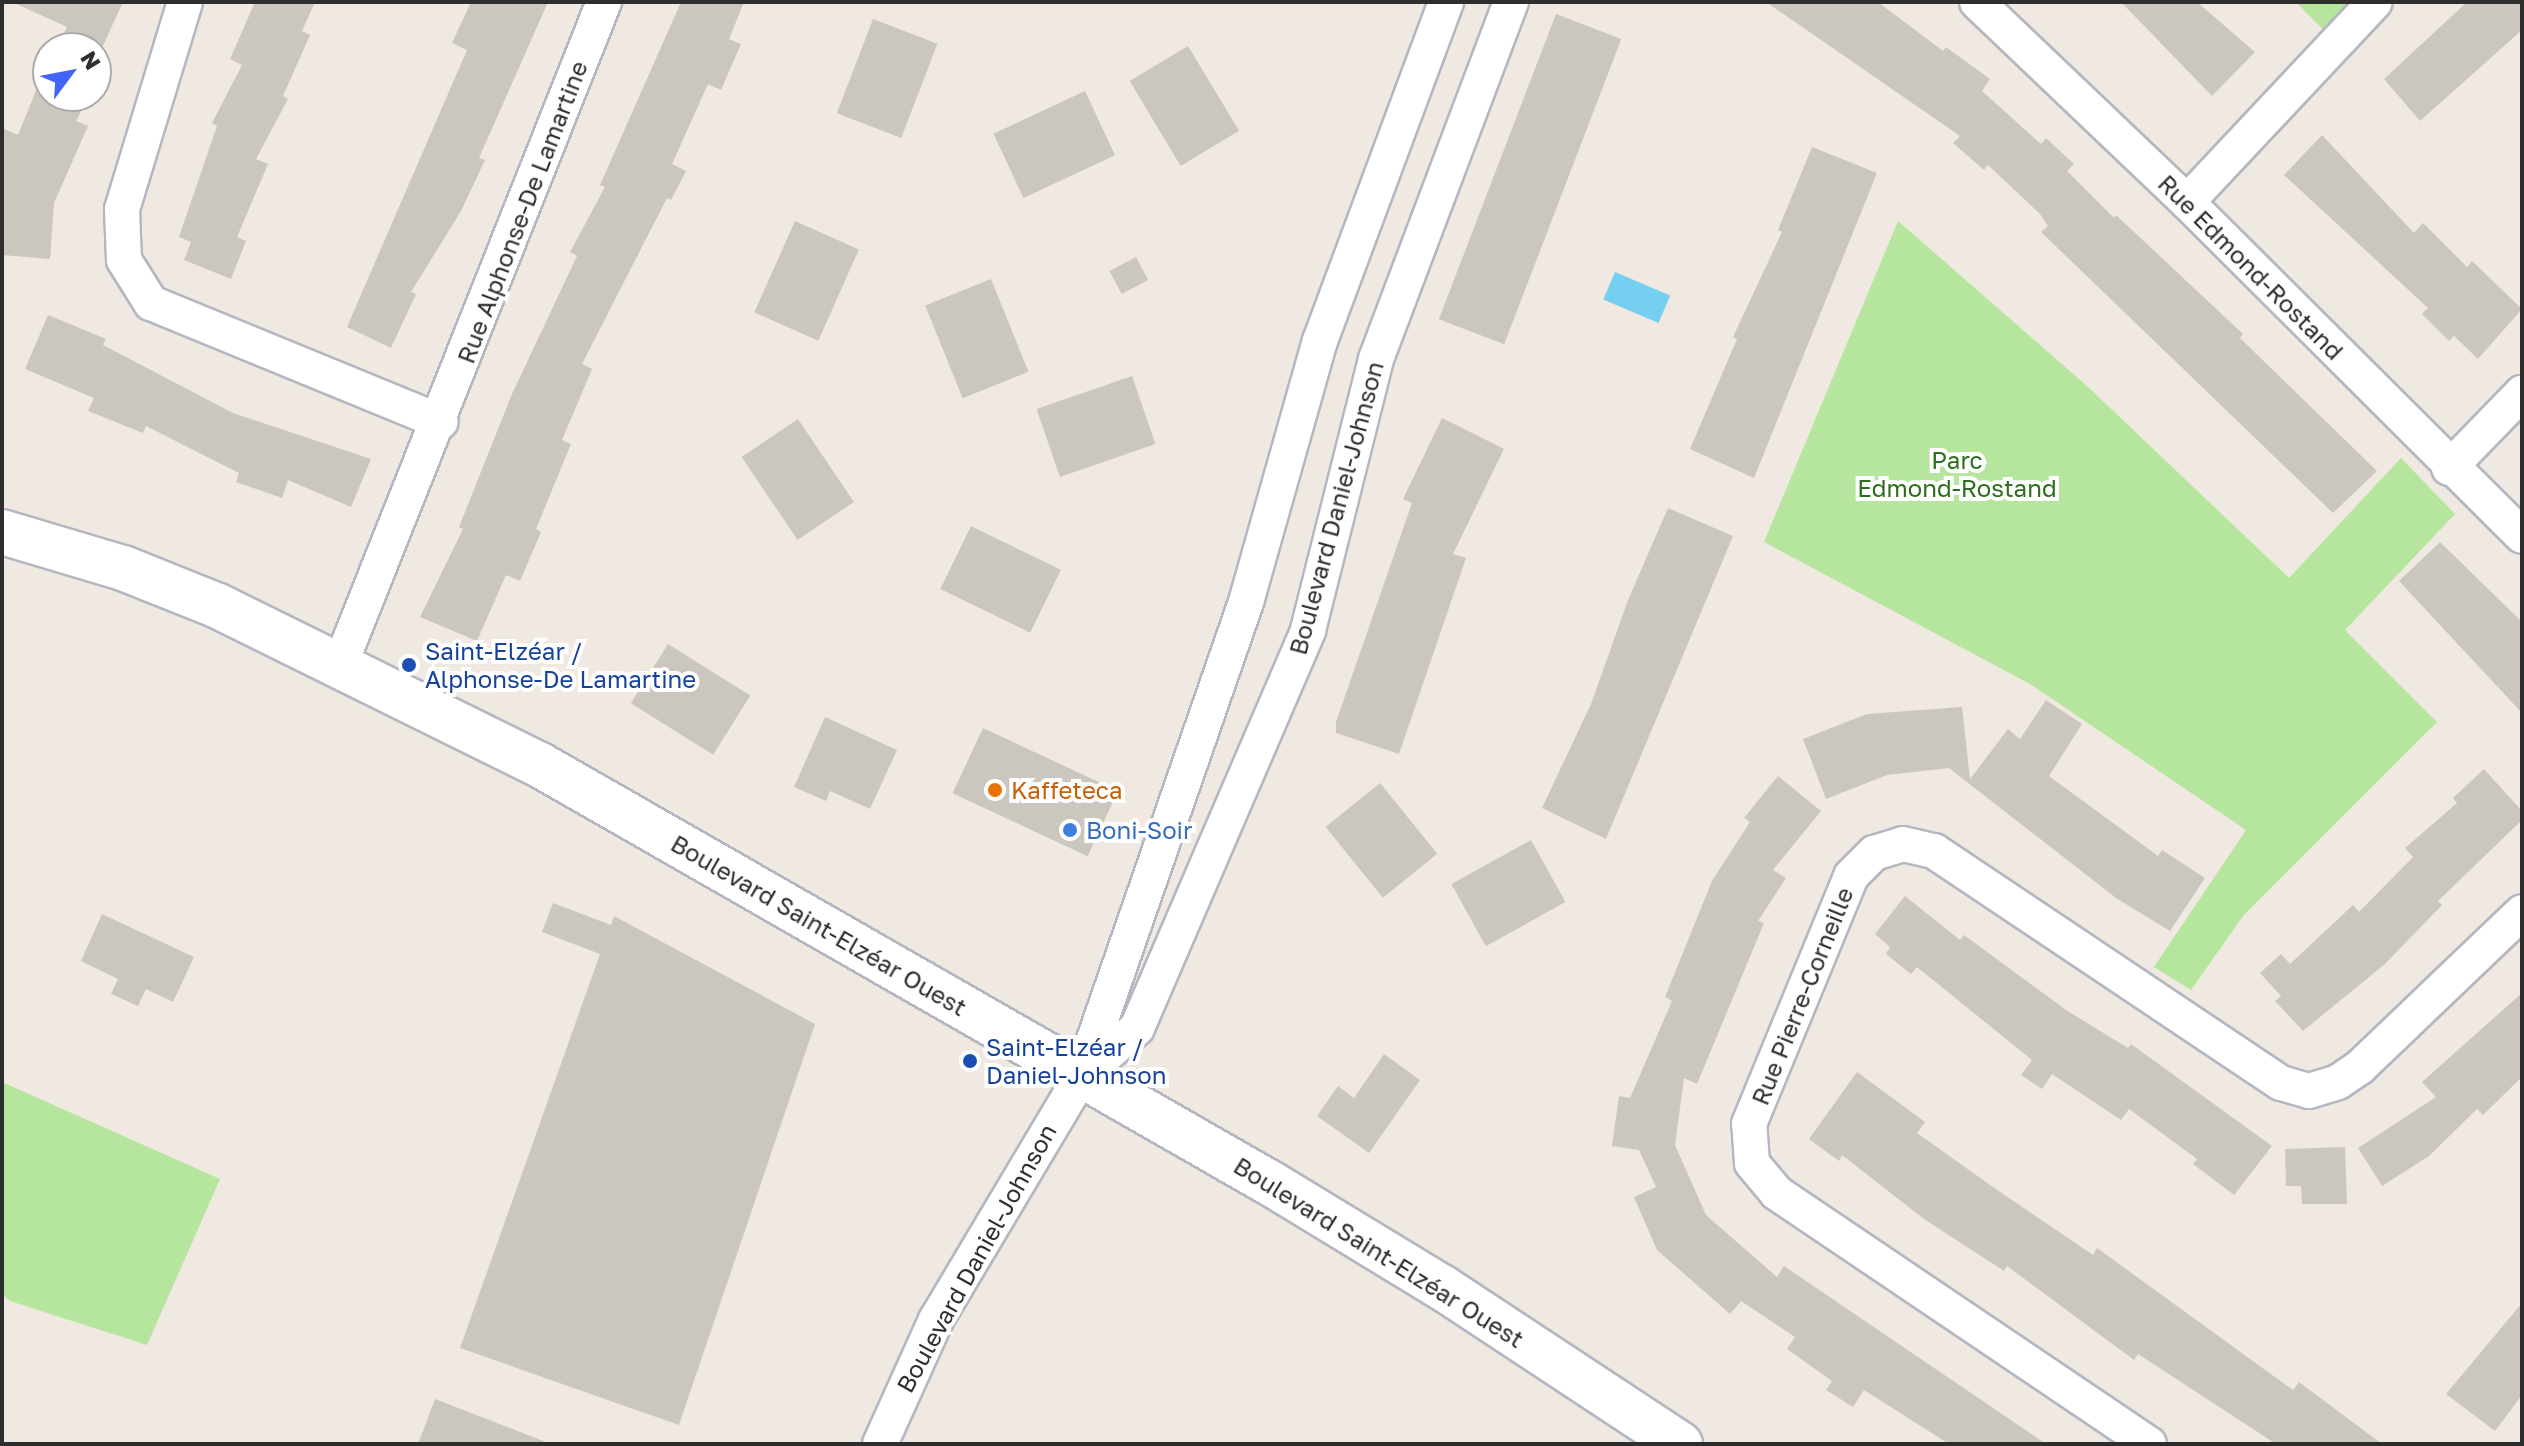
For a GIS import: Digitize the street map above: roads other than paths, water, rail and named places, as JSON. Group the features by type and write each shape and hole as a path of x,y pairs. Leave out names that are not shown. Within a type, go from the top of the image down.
{"street":[{"path":"185,2 122,209 124,260 151,303 441,422"},
{"name":"Rue Alphonse-De Lamartine","path":"340,665 441,422 604,2"},
{"name":"Boulevard Daniel-Johnson","path":"880,1444 936,1320 1081,1077 1246,602 1320,341 1446,2"},
{"name":"Boulevard Daniel-Johnson","path":"1081,1077 1137,1028 1308,630 1376,359 1511,2"},
{"name":"Rue Edmond-Rostand","path":"1977,2 2187,202 2449,468 2522,536"},
{"path":"2187,202 2375,2"},
{"path":"2449,468 2522,393"},
{"name":"Boulevard Saint-Elzéar Ouest","path":"2,532 179,590 340,665 583,789 1443,1288 1680,1444"},
{"name":"Rue Pierre-Corneille","path":"2149,1444 1777,1193 1752,1163 1749,1124 1851,876 1874,853 1903,844 1934,851 2281,1083 2309,1091 2338,1082 2360,1067 2522,912"}],"water":[{"path":"1615,272 1670,295 1659,323 1603,300"}],"place":[{"name":"Saint-Elzéar / Alphonse-De Lamartine","path":"409,665"},
{"name":"Kaffeteca","path":"995,790"},
{"name":"Boni-Soir","path":"1070,830"},
{"name":"Saint-Elzéar / Daniel-Johnson","path":"970,1061"}],"park label":[{"name":"Parc Edmond-Rostand","path":"1957,474"}]}
